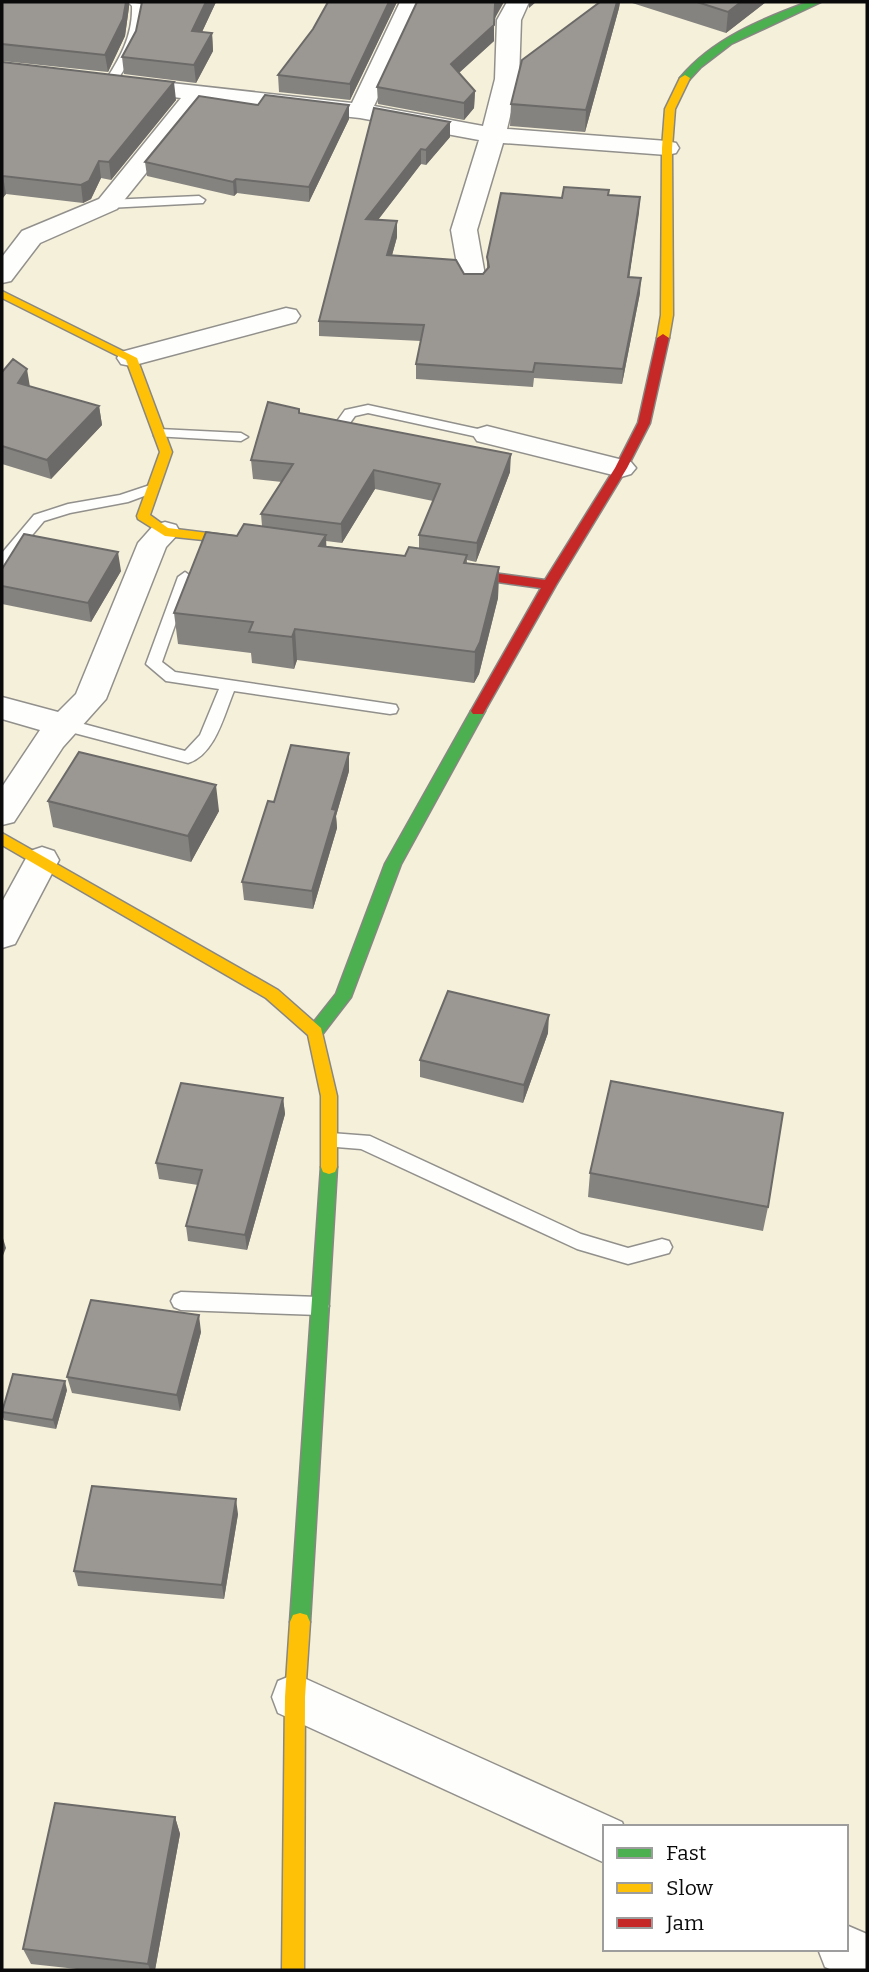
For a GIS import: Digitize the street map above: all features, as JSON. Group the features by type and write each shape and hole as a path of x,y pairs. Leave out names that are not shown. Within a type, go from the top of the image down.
{"street":[{"path":"360,111 411,2"},
{"path":"473,281 464,230 507,79 509,20 518,2"},
{"path":"315,1032 343,997 393,864 549,585 621,468 644,423 661,355 667,316 667,148 670,109 679,85 697,62 782,15 813,2"},
{"path":"86,80 360,111 493,135 667,148"},
{"path":"2,275 31,237 108,204 198,93"},
{"path":"2,295 131,358 286,316"},
{"path":"131,358 166,452 150,489 143,516 165,532 267,545"},
{"path":"487,435 621,468"},
{"path":"2,813 51,739 90,699 153,543 165,532"},
{"path":"428,568 549,585"},
{"path":"2,708 65,725"},
{"path":"2,838 272,994 315,1032 329,1096 331,1141 296,1697 293,1970"},
{"path":"2,934 42,860"},
{"path":"296,1697 603,1838"},
{"path":"847,1951 867,1961"}],"lane":[{"path":"110,83 133,47 139,20 137,4 133,2"},
{"path":"108,204 199,200"},
{"path":"337,431 350,413 368,409 487,435"},
{"path":"159,433 241,437"},
{"path":"2,562 39,517 123,499 150,489"},
{"path":"185,576 154,664 170,677 390,709"},
{"path":"65,725 188,757 207,738 228,686"},
{"path":"331,1141 363,1141 577,1241 628,1256 662,1247"},
{"path":"181,1301 320,1306"}],"shaded area":[{"path":"2,2 867,2 867,1970 2,1970"}],"building":[{"path":"2,2 126,2 123,19 105,55 2,44"},
{"path":"142,2 206,2 192,31 212,33 194,65 122,57 136,31"},
{"path":"328,2 389,2 350,84 278,75 313,29"},
{"path":"417,2 496,2 494,25 451,64 475,91 464,103 377,87"},
{"path":"600,2 617,2 586,110 511,104 522,60"},
{"path":"697,2 741,2 728,12"},
{"path":"2,62 174,82 109,162 99,161 89,181 81,185 2,177"},
{"path":"265,95 349,105 309,187 236,179 233,182 145,162 199,96 258,105"},
{"path":"374,108 450,122 426,150 421,149 366,219 397,221 387,255 456,260 464,274 483,274 489,267 487,257 501,193 562,198 564,187 609,190 608,195 640,197 628,277 641,278 623,369 535,363 533,372 416,364 424,325 319,321"},
{"path":"13,359 27,369 18,383 99,406 47,460 2,446 2,372"},
{"path":"268,402 299,409 299,413 511,454 477,543 419,535 440,484 374,470 341,524 261,514 293,464 251,460"},
{"path":"244,524 326,535 319,546 405,556 409,547 467,555 464,563 499,567 475,652 295,629 292,637 249,632 253,622 174,613 206,532 237,536"},
{"path":"24,534 118,552 88,603 2,586 2,569"},
{"path":"291,745 349,753 332,809 336,810 312,891 242,882 268,801 274,802"},
{"path":"79,752 216,785 188,836 48,801"},
{"path":"448,991 549,1015 524,1085 420,1060"},
{"path":"611,1081 783,1113 768,1207 590,1173"},
{"path":"181,1083 283,1098 245,1235 186,1226 202,1170 156,1163"},
{"path":"91,1300 199,1315 177,1395 67,1377"},
{"path":"13,1374 65,1381 53,1420 2,1412"},
{"path":"92,1486 236,1499 222,1585 74,1571"},
{"path":"55,1803 175,1817 148,1964 23,1949"}],"traffic: fast":[{"path":"685,78 711,53 745,32 816,2"},
{"path":"315,1032 343,997 393,864 478,711"},
{"path":"300,1622 329,1167"}],"traffic: slow":[{"path":"663,338 667,315 667,148 670,109 685,78"},
{"path":"2,294 131,358 166,452 143,516 165,532 256,543"},
{"path":"2,838 272,994 315,1032 329,1096 329,1167"},
{"path":"293,1970 295,1697 300,1622"}],"traffic: jam":[{"path":"478,711 549,585 621,468 644,423 663,338"},
{"path":"447,571 549,585"}]}
